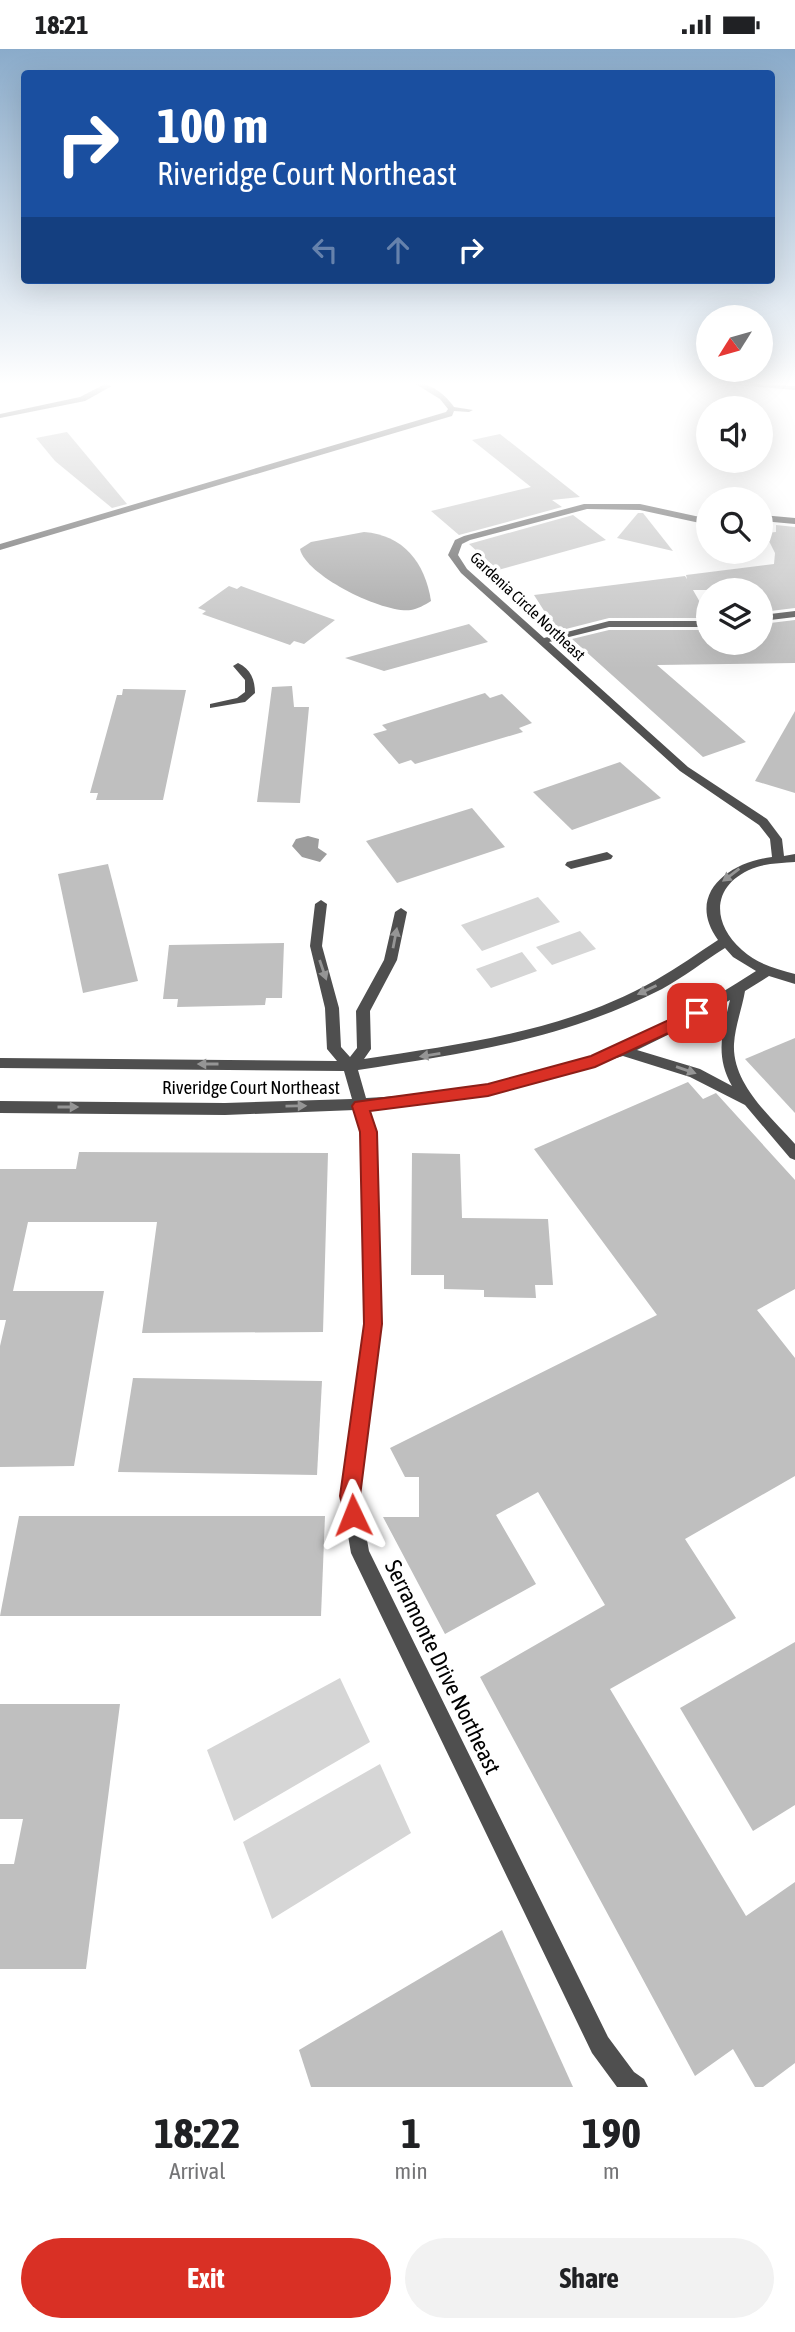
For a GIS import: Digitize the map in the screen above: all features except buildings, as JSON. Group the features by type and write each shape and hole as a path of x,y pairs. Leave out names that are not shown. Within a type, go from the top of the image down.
{"street":[{"path":"0,547 233,478"},
{"name":"Gardenia Circle Northeast","path":"696,519 640,507 587,506 458,542 453,549 456,563 684,769 763,822 776,839 778,858"},
{"path":"773,519 795,521"},
{"path":"773,617 795,614"},
{"path":"542,641 609,624 696,624"},
{"path":"214,706 246,698 250,693 250,680 238,666"},
{"path":"571,865 607,856"},
{"path":"795,858 778,858 745,865 725,877 713,894 712,914 726,941 739,954 768,970 795,978"},
{"name":"Serramonte Drive Northeast","path":"321,904 316,946 332,1008 334,1049 350,1066 369,1132 373,1324 350,1496 360,1553 600,2045 626,2080 636,2087"},
{"path":"350,1066 364,1049 361,1016 367,997 390,962 401,912"},
{"name":"Riveridge Court Northeast","path":"0,1063 350,1066 477,1048 542,1031 605,1010 660,984 726,941"},
{"name":"Riveridge Court Northeast","path":"0,1107 360,1106 488,1090 595,1061 621,1050 676,1025 768,970"},
{"path":"739,988 727,1053 748,1101 795,1154"},
{"path":"621,1050 695,1073 748,1101"}],"shaded area":[{"path":"364,532 390,539 410,553 423,574 431,601 411,610 399,610 366,600 316,570 305,560 300,549 311,542"},
{"path":"308,836 319,839 318,848 327,854 320,862 302,857 292,846 296,839"},
{"path":"538,897 560,922 482,951 461,925"},
{"path":"580,931 596,949 552,965 536,947"},
{"path":"522,952 537,971 491,988 476,969"},
{"path":"340,1678 370,1742 234,1821 207,1750"},
{"path":"380,1764 411,1833 272,1919 243,1842"}],"route":[{"path":"353,1515 350,1496 373,1324 369,1132 360,1106 488,1090 595,1061 697,1013"}]}
